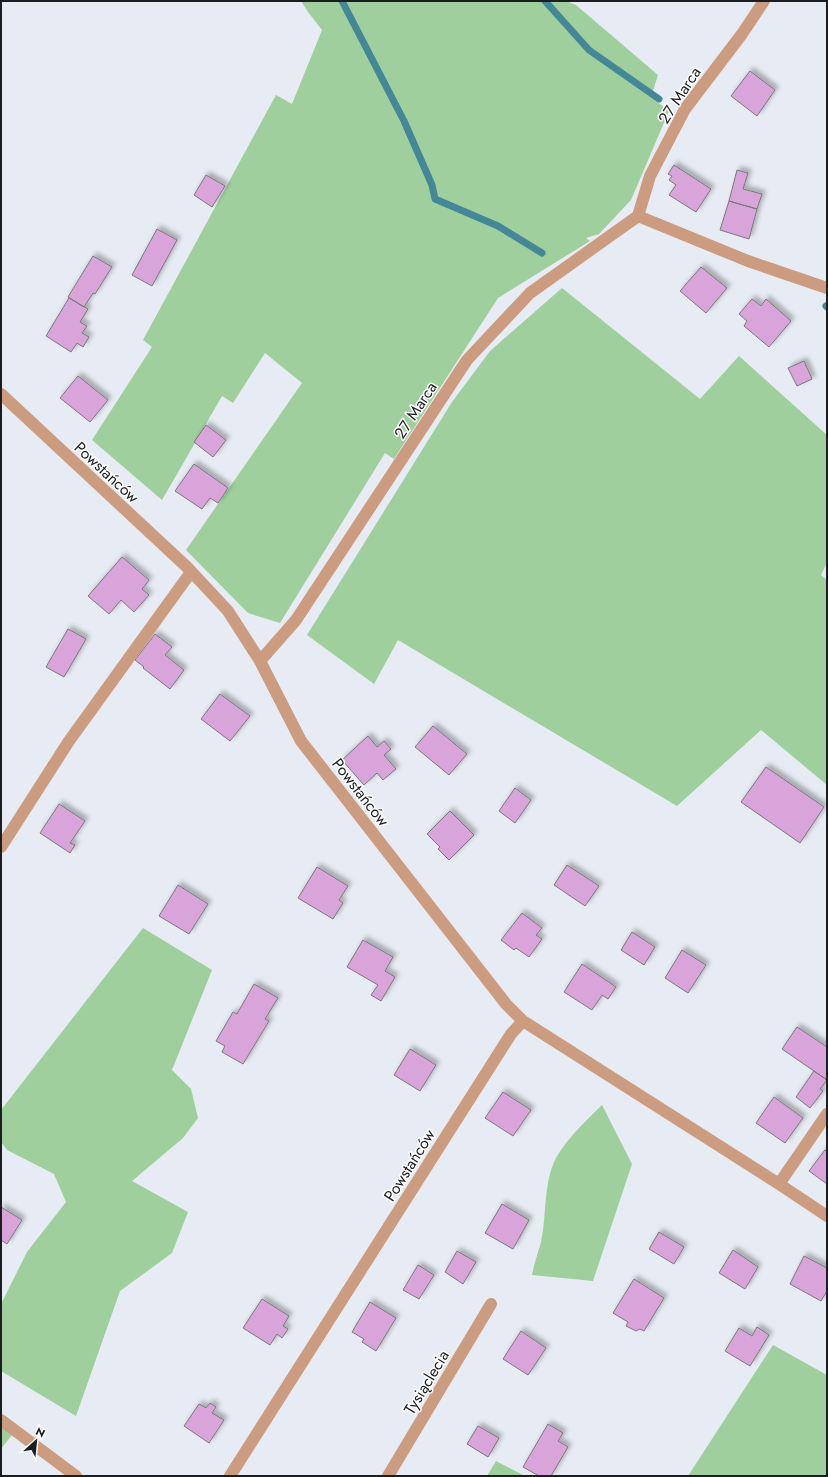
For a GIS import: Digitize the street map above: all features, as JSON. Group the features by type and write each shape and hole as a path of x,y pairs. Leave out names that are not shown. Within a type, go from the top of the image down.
{"street":[{"name":"27 Marca","path":"260,661 296,620 467,360 530,293 638,216 650,176 685,110 742,34 764,1"},
{"path":"638,216 748,261 827,288"},
{"name":"Powstańców","path":"1,394 191,572 228,611 260,661 301,741 506,1004 523,1021 827,1216"},
{"path":"1,847 69,741 191,572"},
{"name":"Powstańców","path":"230,1476 511,1034 523,1021"},
{"path":"779,1184 827,1114"},
{"name":"Tysiąclecia","path":"388,1476 492,1304"},
{"path":"1,1420 76,1476"}],"green space":[{"path":"301,1 566,1 576,5 658,75 651,97 669,111 631,200 599,234 586,238 590,241 498,298 394,459 385,453 280,623 248,613 186,550 302,383 265,353 233,403 222,396 162,500 92,440 152,347 143,340 276,95 292,104 322,30"},
{"path":"562,288 700,399 739,356 827,435 827,563 821,575 827,580 827,785 761,730 677,806 398,640 374,684 307,635 452,402 490,351"},
{"path":"143,928 212,970 172,1070 191,1089 198,1118 183,1138 132,1181 188,1212 172,1253 120,1291 76,1416 1,1371 1,1304 27,1252 66,1202 54,1174 7,1150 1,1142 1,1110"},
{"path":"602,1105 632,1164 593,1281 532,1275 543,1232 549,1178 556,1158 577,1130"},
{"path":"773,1345 827,1375 827,1476 688,1476"},
{"path":"1,1420 15,1431 1,1449"},
{"path":"496,1461 525,1476 487,1476"}],"building":[{"path":"750,71 775,90 757,116 731,96"},
{"path":"674,165 711,189 696,212 669,195 676,185 669,180 672,176 668,174"},
{"path":"737,170 748,173 743,189 762,194 757,209 729,201"},
{"path":"206,175 225,186 212,207 194,195"},
{"path":"729,201 757,209 749,239 720,230"},
{"path":"157,229 177,240 152,286 132,275"},
{"path":"93,256 112,267 95,294 93,293 84,307 68,297"},
{"path":"701,267 727,288 706,313 680,291"},
{"path":"69,298 88,309 80,322 87,326 82,333 89,337 83,347 77,343 71,352 46,336"},
{"path":"752,299 761,306 766,299 791,321 769,347 744,326 747,321 739,314"},
{"path":"804,361 812,379 797,386 788,368"},
{"path":"78,376 108,400 90,422 60,398"},
{"path":"206,425 226,440 213,457 194,442"},
{"path":"194,464 228,488 218,503 210,498 202,509 175,491"},
{"path":"122,557 149,580 142,589 149,595 134,612 121,600 109,614 88,596"},
{"path":"68,629 86,639 64,677 46,667"},
{"path":"155,634 172,647 165,655 184,670 170,689 135,660"},
{"path":"220,694 250,716 230,741 201,719"},
{"path":"433,726 467,754 449,775 415,747"},
{"path":"368,736 377,747 384,741 391,749 384,755 396,769 383,780 377,773 364,785 342,760"},
{"path":"766,767 824,807 800,843 741,802"},
{"path":"515,788 531,800 515,823 499,811"},
{"path":"59,804 85,821 70,843 75,845 70,853 40,833"},
{"path":"450,811 474,835 449,860 438,849 440,847 427,834"},
{"path":"567,865 599,886 585,906 554,885"},
{"path":"317,867 348,886 339,900 343,903 333,919 298,898"},
{"path":"178,885 208,904 189,934 159,916"},
{"path":"522,913 542,928 536,935 542,939 529,957 516,948 514,950 501,940"},
{"path":"632,932 655,947 644,965 621,950"},
{"path":"363,940 393,957 385,971 395,977 381,1001 371,995 378,985 347,967"},
{"path":"682,950 706,965 688,993 665,978"},
{"path":"582,964 616,987 608,999 602,995 592,1010 564,992"},
{"path":"254,984 278,998 265,1019 269,1021 243,1064 222,1052 225,1046 216,1041 233,1012 237,1014"},
{"path":"797,1027 827,1047 827,1080 782,1049"},
{"path":"410,1049 436,1065 420,1091 394,1075"},
{"path":"814,1071 827,1080 820,1089 823,1091 810,1108 796,1097"},
{"path":"503,1092 531,1110 513,1136 485,1118"},
{"path":"774,1097 803,1118 785,1143 756,1123"},
{"path":"825,1150 827,1151 827,1184 809,1171"},
{"path":"502,1204 529,1220 513,1249 485,1233"},
{"path":"1,1207 22,1220 7,1244 1,1240"},
{"path":"659,1232 684,1247 674,1264 649,1249"},
{"path":"733,1250 758,1267 745,1289 719,1273"},
{"path":"457,1251 476,1262 463,1284 445,1272"},
{"path":"804,1256 827,1268 827,1291 821,1301 790,1284"},
{"path":"418,1265 434,1275 419,1299 403,1290"},
{"path":"634,1279 664,1298 644,1331 640,1329 636,1331 626,1326 628,1322 613,1313"},
{"path":"262,1299 289,1316 283,1326 288,1329 282,1338 277,1334 270,1345 243,1328"},
{"path":"370,1302 396,1318 376,1351 362,1342 364,1339 352,1332"},
{"path":"757,1327 769,1335 750,1366 725,1351 739,1328 752,1336"},
{"path":"521,1331 546,1348 528,1375 503,1359"},
{"path":"210,1403 216,1407 212,1413 224,1420 209,1443 184,1426 199,1404 206,1408"},
{"path":"548,1424 563,1433 558,1441 568,1447 551,1476 539,1476 523,1467"},
{"path":"478,1426 499,1438 488,1457 467,1444"}],"waterway":[{"path":"342,1 404,121 432,185 435,199 498,226 542,253"},
{"path":"545,1 589,50 659,99"}]}
